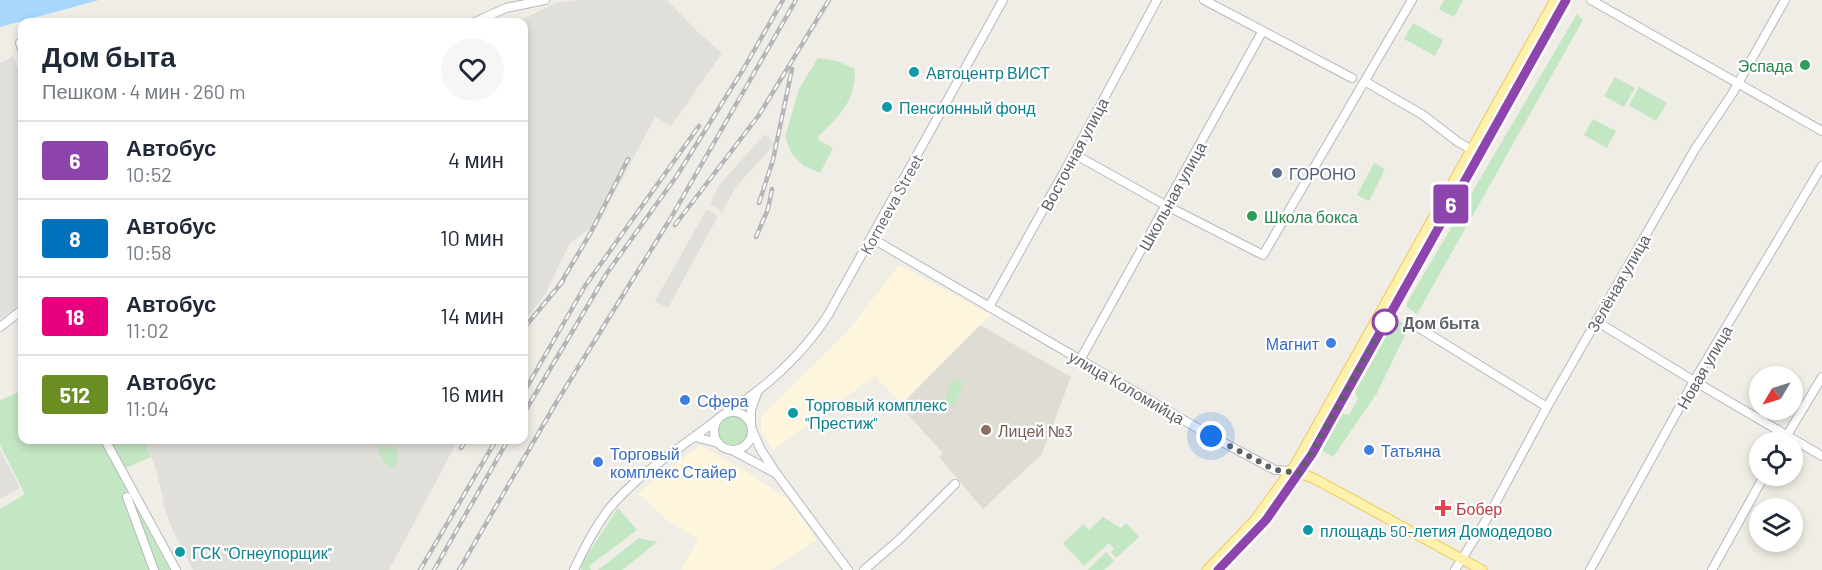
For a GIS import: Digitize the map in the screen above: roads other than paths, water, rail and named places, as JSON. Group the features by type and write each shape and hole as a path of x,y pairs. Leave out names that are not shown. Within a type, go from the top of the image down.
{"main road":[{"path":"1207,570 1248,529 1296,472 1555,0"},
{"path":"1218,570 1259,529 1296,472 1566,0"},
{"name":"улица Коломийца","path":"1296,472 1315,479 1482,570"}],"street":[{"path":"484,18 506,8 545,0"},
{"name":"Korneeva Street","path":"727,412 757,393 802,349 824,321 873,239 1004,0"},
{"name":"Восточная улица","path":"989,307 1157,0"},
{"path":"1204,0 1352,78"},
{"path":"1074,154 1167,206 1263,255 1412,0"},
{"path":"1591,0 1822,131"},
{"name":"Зелёная улица","path":"1455,570 1488,517 1546,407 1695,149 1738,83 1785,0"},
{"name":"Школьная улица","path":"1080,360 1262,32"},
{"path":"1365,82 1424,116 1472,150"},
{"name":"Новая улица","path":"1590,570 1694,381 1822,166"},
{"name":"улица Коломийца","path":"873,239 1211,436 1275,470 1296,472"},
{"path":"0,327 18,313"},
{"path":"1596,321 1774,432"},
{"path":"1416,326 1546,407"},
{"path":"1789,432 1822,377"},
{"path":"731,450 742,448 750,440 751,410 757,393"},
{"path":"574,570 604,517 616,502 645,475 727,412 742,414 752,427 761,450 776,473 848,570"},
{"path":"718,419 714,432 718,443"},
{"path":"695,437 718,443 776,473"},
{"path":"107,444 176,570"},
{"path":"1803,447 1822,456"},
{"path":"864,570 900,539 955,484"},
{"path":"1712,570 1758,486"},
{"path":"127,497 154,570"}],"water":[{"path":"0,0 99,0 33,18 18,18 18,22 0,27"}],"railway":[{"path":"528,406 607,273 676,177 744,68 783,0"},
{"path":"459,570 556,403 669,221 796,0"},
{"path":"675,225 759,115 829,0"},
{"path":"759,203 773,160 792,69"},
{"path":"528,385 585,286 699,126"},
{"path":"559,286 590,234 628,159"},
{"path":"756,237 768,209 772,189"},
{"path":"528,323 563,281"},
{"path":"461,448 464,444"},
{"path":"420,570 494,444"},
{"path":"434,570 506,444"}],"place":[{"name":"Эспада","path":"1805,65"},
{"name":"Автоцентр ВИСТ","path":"914,72"},
{"name":"Пенсионный фонд","path":"887,107"},
{"name":"ГОРОНО","path":"1277,173"},
{"name":"Школа бокса","path":"1252,216"},
{"name":"Дом быта","path":"1385,322"},
{"name":"Магнит","path":"1331,343"},
{"name":"Сфера","path":"685,400"},
{"name":"Торговый комплекс \"Престиж\"","path":"793,413"},
{"name":"Лицей №3","path":"986,430"},
{"name":"Татьяна","path":"1369,450"},
{"name":"Торговый комплекс Стайер","path":"598,462"},
{"name":"Бобер","path":"1443,508"},
{"name":"площадь 50-летия Домодедово","path":"1308,530"},
{"name":"ГСК \"Огнеупорщик\"","path":"180,552"}]}
